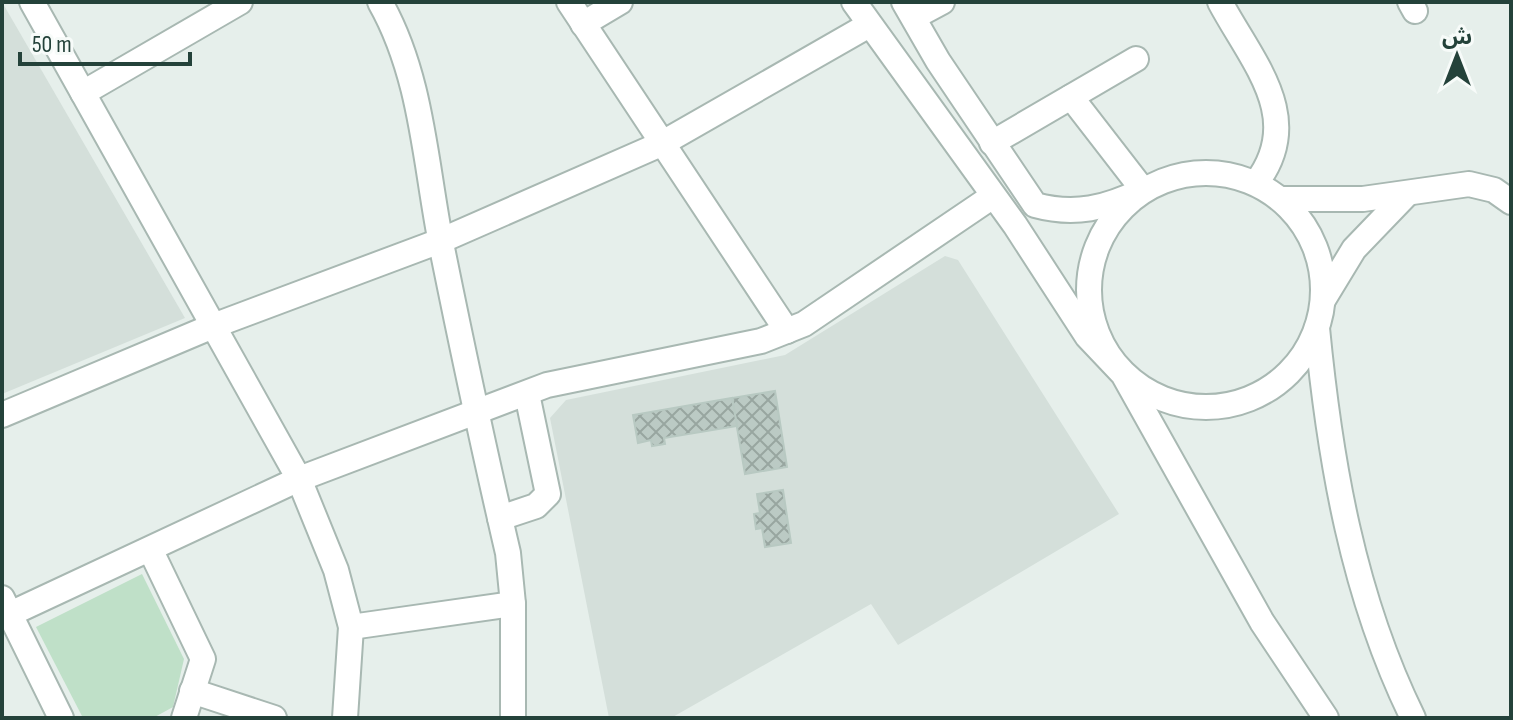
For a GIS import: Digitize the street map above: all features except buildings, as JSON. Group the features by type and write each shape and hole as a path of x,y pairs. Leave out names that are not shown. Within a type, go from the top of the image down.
{"street":[{"path":"32,2 299,479 336,570 351,627 345,718"},
{"path":"83,93 240,2"},
{"path":"380,2 396,30 414,89 440,241 500,518 513,604 513,718"},
{"path":"569,2 787,331"},
{"path":"583,24 620,2"},
{"path":"854,2 993,196 1087,336 1123,374 1161,398 1183,405 1217,407 1249,399 1279,382 1302,358 1317,328 1323,300 1322,272 1315,245 1300,219 1281,199 1256,183 1228,174 1199,172 1169,177 1096,209 1072,211 1035,205 938,61 909,9 942,2"},
{"path":"1220,2 1278,109 1276,145 1256,183"},
{"path":"2,415 213,326 440,241 661,144 869,25"},
{"path":"992,143 1136,59"},
{"path":"1071,97 1143,190"},
{"path":"1281,199 1405,196 1469,184 1494,190 1511,202"},
{"path":"1143,190 1109,223 1097,243 1088,278 1089,313 1102,346 1123,374 1262,622 1326,718"},
{"path":"61,718 6,606 151,551 299,479 561,380 761,341 787,331 820,316 993,196"},
{"path":"1323,300 1354,249 1405,196"},
{"path":"1317,328 1327,426 1351,545 1380,642 1413,718"},
{"path":"500,518 536,506 548,494 527,394"},
{"path":"151,551 203,659 184,718"},
{"path":"351,627 513,604"},
{"path":"192,691 274,718"}],"shaded area":[{"path":"2,2 185,318 2,394"},
{"path":"945,256 958,260 1119,514 898,645 871,604 671,718 609,718 550,418 566,400 785,355"}],"green space":[{"path":"142,574 184,659 173,707 153,718 83,718 36,627"}]}
